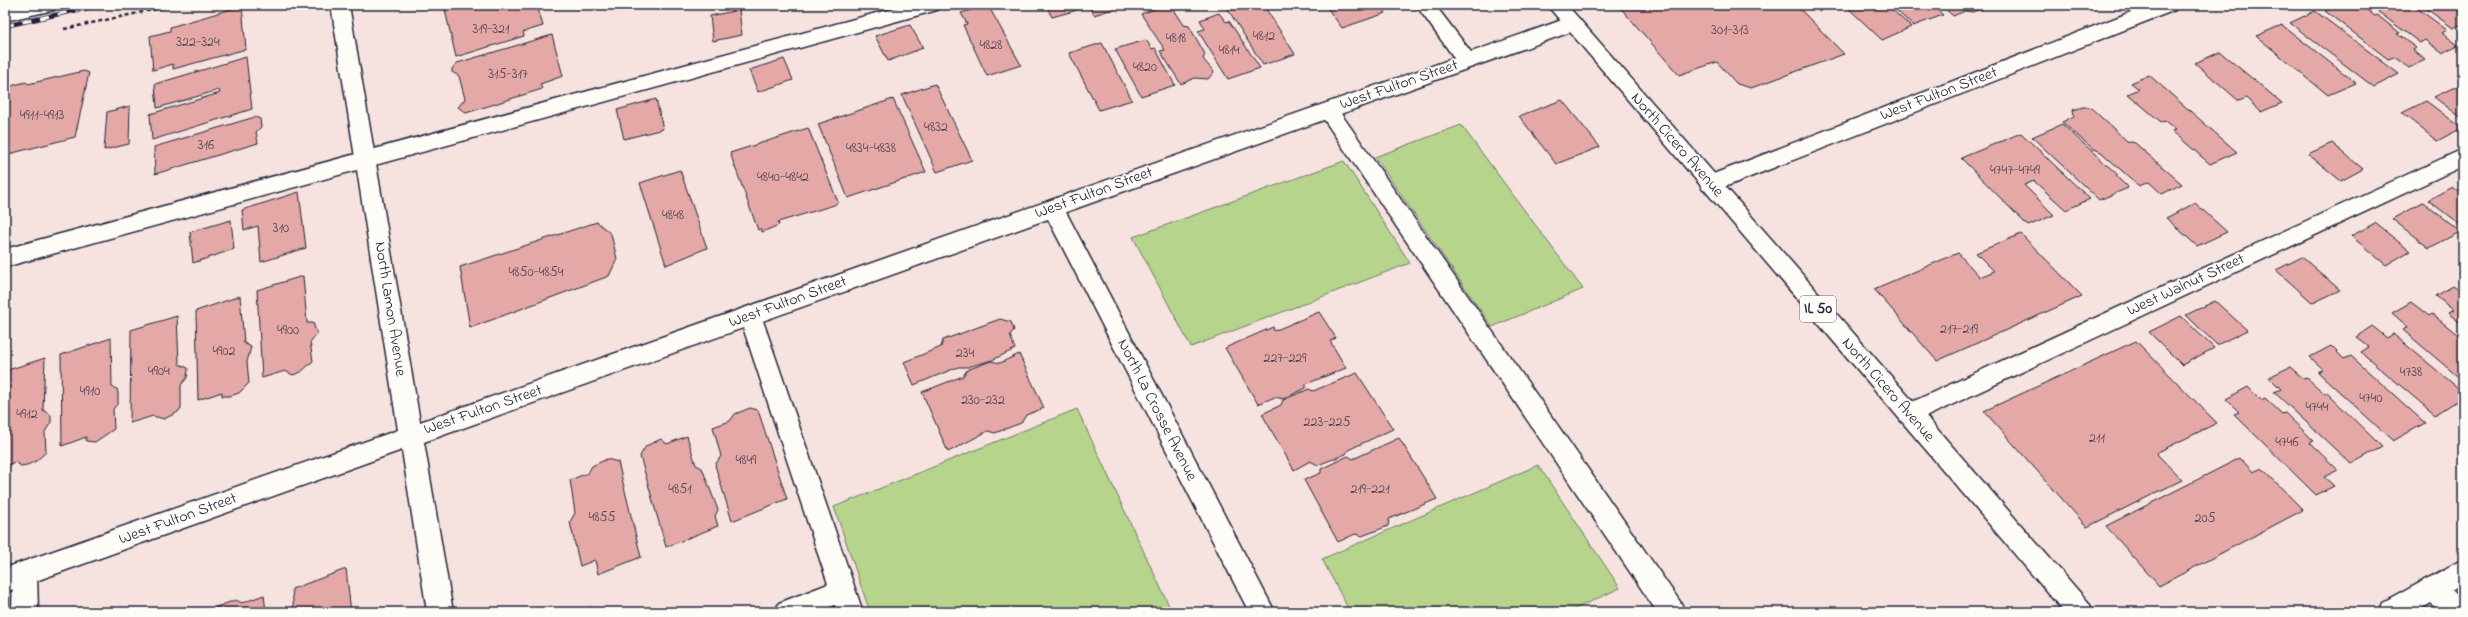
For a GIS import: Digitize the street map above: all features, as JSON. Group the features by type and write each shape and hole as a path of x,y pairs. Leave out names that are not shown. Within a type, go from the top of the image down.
{"street":[{"path":"5,14 47,5"},
{"name":"North Lamon Avenue","path":"340,5 440,612"},
{"path":"5,258 930,5"},
{"path":"1425,5 1467,61"},
{"name":"North Cicero Avenue","path":"1556,5 2080,612"},
{"name":"West Fulton Street","path":"1710,184 2168,5"},
{"name":"West Fulton Street","path":"15,577 411,435 1572,24"},
{"path":"1328,110 1672,612"},
{"name":"West Walnut Street","path":"1909,414 2463,156"},
{"name":"North La Crosse Avenue","path":"1053,208 1262,612"},
{"path":"750,315 847,601 788,612"},
{"path":"2392,612 2463,571"},
{"path":"15,577 25,612"},
{"path":"2433,588 2457,612"}],"path":[{"path":"59,30 175,5"}],"green space":[{"path":"1461,125 1583,289 1492,327 1375,157"},
{"path":"1344,161 1410,263 1191,347 1133,237"},
{"path":"1077,409 1172,612 870,612 834,507"},
{"path":"1538,465 1620,588 1568,612 1350,612 1322,559"}],"building":[{"path":"464,5 537,5 543,26 523,32 524,36 456,57 445,10"},
{"path":"988,5 1021,65 987,76 963,25 967,24 961,13"},
{"path":"1046,5 1078,5 1081,9 1052,17"},
{"path":"1089,5 1122,5 1122,6 1094,15"},
{"path":"1166,5 1171,5 1184,25 1189,26 1205,54 1203,59 1214,72 1208,79 1195,78 1181,84 1160,51 1165,50 1141,14"},
{"path":"1235,5 1264,6 1295,54 1263,65 1227,8"},
{"path":"1325,5 1380,5 1386,13 1342,28"},
{"path":"1618,5 1796,5 1844,54 1751,88 1737,84 1717,62 1679,75"},
{"path":"1845,5 1887,5 1911,27 1882,40"},
{"path":"1891,5 1932,5 1943,15 1913,26"},
{"path":"1941,5 1983,5 1982,9 1972,12 1965,11 1953,16"},
{"path":"2338,5 2360,5 2375,16 2377,15 2400,33 2397,34 2416,48 2413,50 2425,60 2409,68 2394,57 2388,59 2325,11"},
{"path":"2369,5 2413,5 2447,30 2442,33 2458,45 2442,53 2425,40 2420,43"},
{"path":"2421,5 2463,5 2463,28 2459,25 2453,28"},
{"path":"242,6 246,49 173,69 173,64 153,70 150,36 170,31 170,27"},
{"path":"739,10 742,35 713,41 710,16"},
{"path":"2315,11 2399,74 2374,87 2290,23"},
{"path":"1219,13 1226,22 1229,21 1260,68 1228,79 1198,31 1205,29 1200,20"},
{"path":"910,25 923,48 888,61 875,36"},
{"path":"2282,25 2356,83 2328,95 2256,36"},
{"path":"552,35 563,76 540,84 542,89 466,113 458,107 465,99 459,76 452,72 452,69 457,63"},
{"path":"1146,40 1152,49 1155,48 1175,85 1141,96 1115,49"},
{"path":"1102,43 1132,100 1099,110 1069,53"},
{"path":"2220,52 2282,103 2261,112 2246,98 2239,101 2195,63"},
{"path":"246,57 252,109 152,140 150,114 220,93 219,90 157,108 155,84"},
{"path":"784,59 793,80 758,92 749,70"},
{"path":"84,71 89,73 75,137 5,155 6,91 14,85 26,82 28,84"},
{"path":"2149,75 2237,152 2210,164 2172,131 2176,130 2165,121 2161,122 2128,94 2139,89 2131,83"},
{"path":"935,84 972,160 937,172 902,95"},
{"path":"2457,86 2463,90 2463,119 2434,97"},
{"path":"656,99 663,129 624,139 617,110"},
{"path":"893,99 926,172 848,198 818,124"},
{"path":"1562,100 1600,147 1556,164 1519,116"},
{"path":"2426,101 2462,128 2437,141 2402,113"},
{"path":"130,106 129,144 104,150 107,112"},
{"path":"2083,107 2090,107 2127,141 2135,143 2182,184 2162,194 2149,182 2139,186 2101,152 2092,148 2062,122 2074,116 2073,110"},
{"path":"255,117 260,119 261,127 256,132 258,143 155,174 154,147"},
{"path":"2062,124 2118,175 2116,176 2128,188 2099,200 2032,137"},
{"path":"808,128 838,202 834,205 778,222 779,225 762,232 761,228 758,230 730,153"},
{"path":"2021,133 2090,199 2066,210 2034,181 2024,185 2054,215 2028,226 1961,158"},
{"path":"2332,143 2363,169 2341,181 2308,154"},
{"path":"680,170 707,248 666,265 640,183"},
{"path":"2452,187 2463,196 2463,227 2428,200"},
{"path":"299,192 306,248 261,262 258,226 244,230 242,210"},
{"path":"2423,202 2460,232 2429,248 2392,219"},
{"path":"2195,203 2227,232 2197,246 2166,218"},
{"path":"231,220 234,249 193,263 190,232"},
{"path":"597,222 611,234 617,259 609,276 470,328 460,267"},
{"path":"2375,223 2410,251 2386,265 2351,236"},
{"path":"2021,234 2082,296 1937,361 1874,289 1958,253 1980,277 1994,271 1976,253"},
{"path":"2302,257 2340,290 2313,303 2276,270"},
{"path":"303,276 307,323 313,323 317,334 310,342 313,361 301,372 293,375 285,371 262,378 257,290"},
{"path":"2453,286 2463,293 2463,325 2448,313 2453,310 2436,296"},
{"path":"240,296 244,343 251,347 247,362 249,383 239,393 230,396 222,396 222,392 198,400 196,311"},
{"path":"2215,301 2247,330 2217,345 2186,315"},
{"path":"2411,302 2429,316 2432,314 2463,339 2463,381 2403,330 2408,327 2392,313"},
{"path":"1319,312 1336,338 1330,341 1346,368 1306,384 1306,388 1283,399 1275,397 1258,404 1225,348 1273,327 1274,331"},
{"path":"177,316 179,364 188,368 187,378 181,385 181,408 178,412 164,419 153,416 130,423 131,330"},
{"path":"2181,316 2214,348 2182,365 2149,332"},
{"path":"1000,319 1011,322 1014,330 1010,335 1015,349 992,360 968,367 958,367 914,385 904,362 941,347 943,340"},
{"path":"2372,326 2387,338 2393,334 2463,392 2463,397 2435,415 2361,352 2369,347 2356,337"},
{"path":"111,338 112,387 117,389 118,393 118,403 113,409 114,429 95,442 86,441 86,437 62,446 61,355"},
{"path":"2136,341 2217,423 2156,453 2182,480 2087,527 1984,411"},
{"path":"2331,346 2344,359 2351,356 2425,423 2393,441 2318,372 2323,369 2310,357"},
{"path":"1019,354 1044,408 1026,415 1021,423 995,433 988,431 948,452 922,392 963,376 967,370 991,361 1000,363"},
{"path":"45,358 43,410 51,415 51,422 45,432 46,452 36,461 27,465 21,466 15,462 5,466 5,371"},
{"path":"2290,367 2304,379 2307,378 2325,394 2327,393 2382,447 2351,464 2274,392 2281,389 2269,377"},
{"path":"1357,373 1393,429 1348,450 1346,454 1318,465 1310,461 1294,470 1262,414 1281,405 1283,400 1309,389 1313,391"},
{"path":"2248,387 2261,400 2265,398 2282,414 2285,413 2314,441 2310,443 2338,470 2324,477 2334,486 2316,495 2234,414 2239,412 2226,399"},
{"path":"750,408 758,410 787,499 732,521 715,465 721,456 713,427 730,421 735,414"},
{"path":"687,436 696,465 702,468 718,510 715,516 718,526 666,547 640,456 646,446 661,439 667,444"},
{"path":"1399,438 1437,499 1389,519 1388,526 1362,536 1355,534 1338,542 1304,480 1321,473 1321,469 1348,456 1353,459"},
{"path":"2240,458 2253,472 2262,468 2303,510 2159,586 2106,526"},
{"path":"607,459 618,462 641,557 598,574 595,560 580,566 570,522 575,513 570,480 588,473 592,466"},
{"path":"346,569 351,612 294,612 292,589"},
{"path":"264,595 266,612 213,612 216,607 236,600 242,603"},
{"path":"591,607 592,612 578,612"}],"railway":[{"path":"5,26 100,5"}]}
